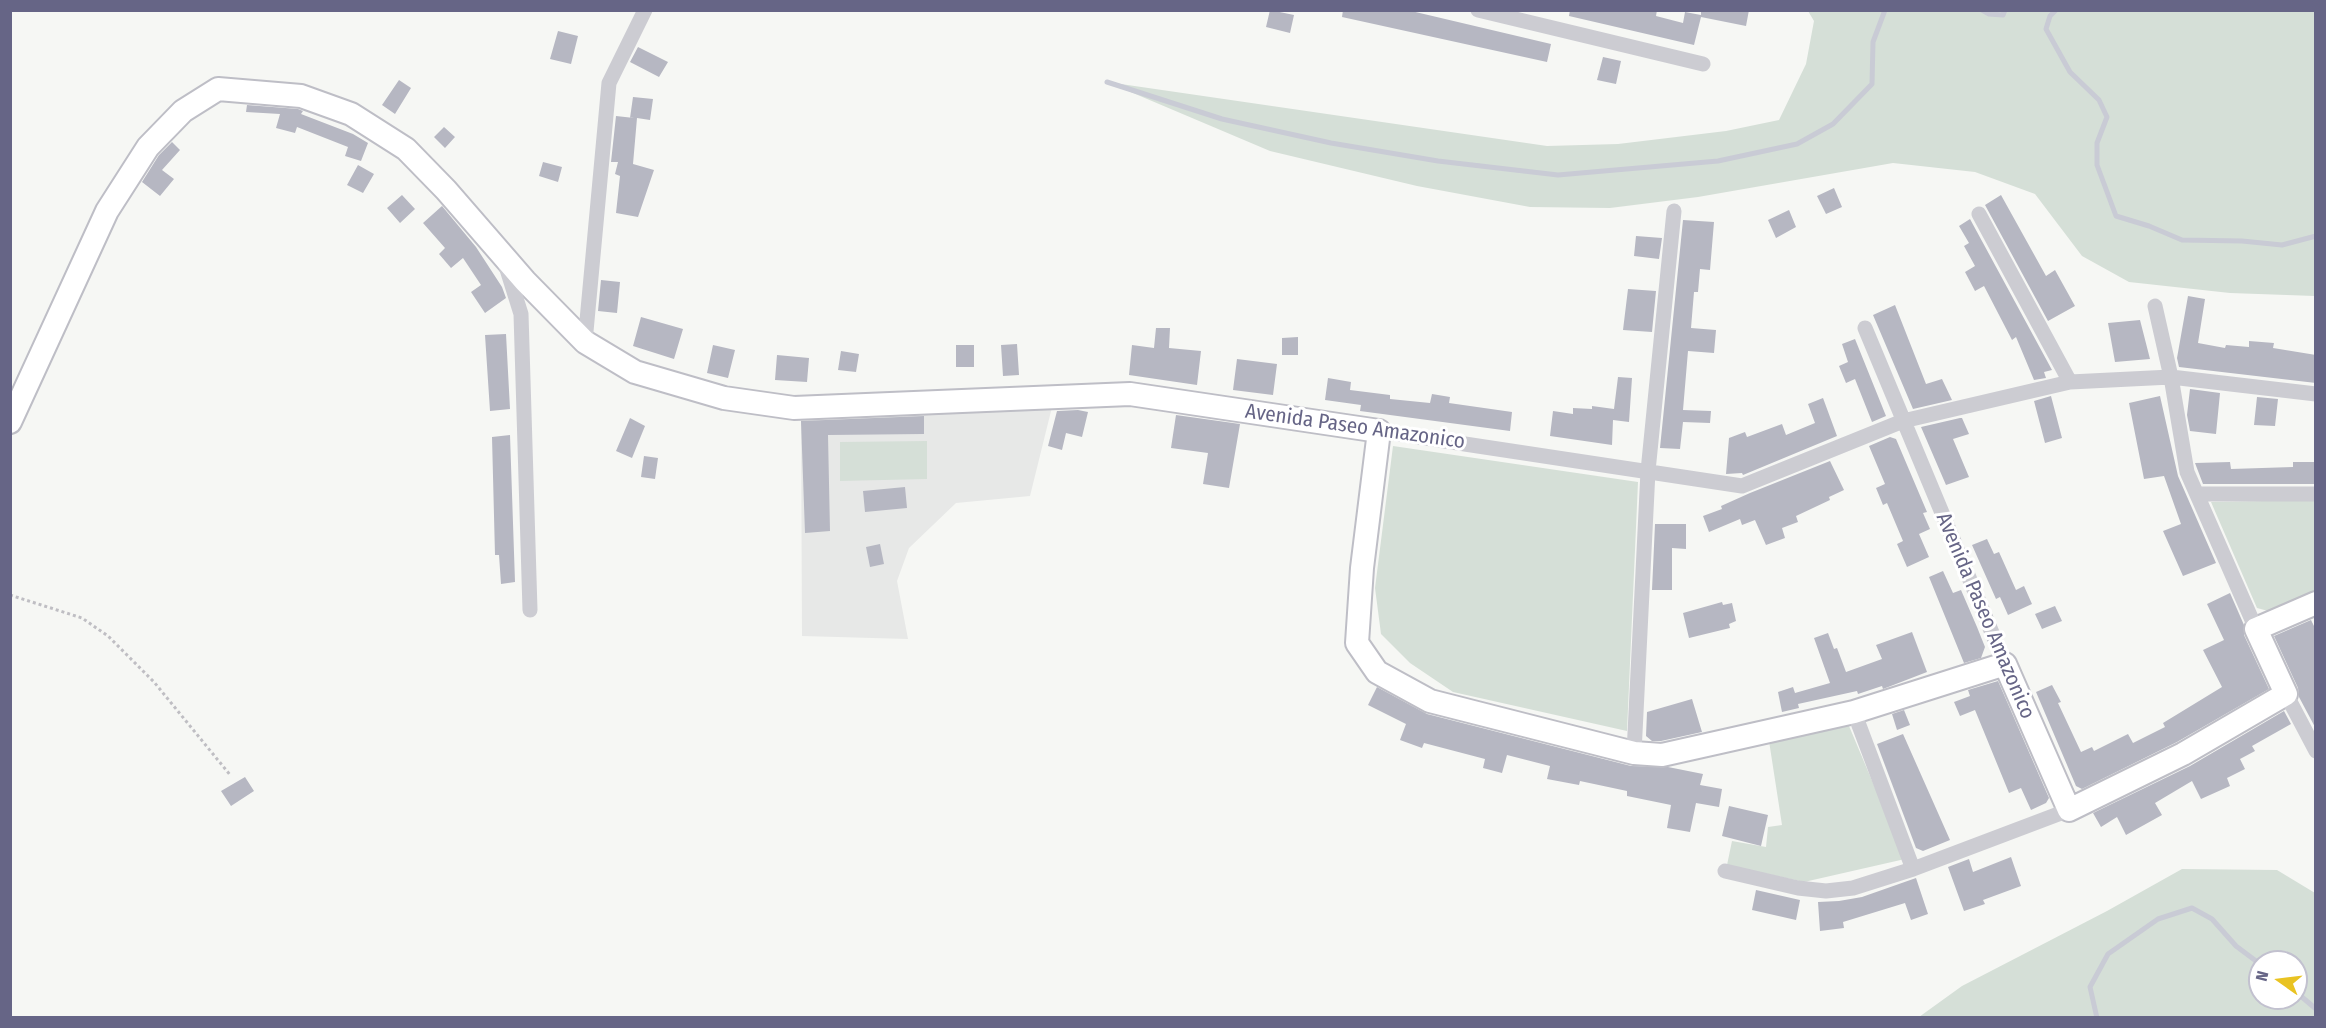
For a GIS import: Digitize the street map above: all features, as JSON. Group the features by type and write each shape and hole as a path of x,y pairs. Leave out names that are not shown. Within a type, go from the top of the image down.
{"street":[{"path":"585,342 609,84 645,10"},
{"path":"1478,10 1703,64"},
{"name":"Avenida Paseo Amazonico","path":"10,422 107,211 148,147 183,111 218,89 301,96 351,114 406,149 446,190 525,281 585,342 634,372 724,398 794,408 1130,394 1742,486 1903,421"},
{"path":"1634,753 1648,471 1674,211"},
{"path":"1979,213 2070,382"},
{"path":"502,255 521,315 530,610"},
{"path":"2155,306 2171,377 2187,472 2286,694 2316,751"},
{"name":"Avenida Paseo Amazonico","path":"1865,328 2005,664 2069,810"},
{"path":"1903,421 2070,382 2171,377 2316,394"},
{"path":"1379,431 1362,568 1357,643 1377,672 1430,701 1634,753 1662,755 1854,712 2005,664"},
{"path":"2197,494 2316,494"},
{"path":"2256,629 2316,603"},
{"path":"1725,871 1798,888 1826,891 1853,888 1913,869 2069,810 2183,754 2286,694"},
{"path":"1854,712 1913,869"}],"path":[{"path":"10,595 82,618 108,636 154,682 231,776"}],"shaded area":[{"path":"1808,11 2315,11 2315,296 2230,293 2129,282 2082,256 2035,194 1975,172 1893,163 1698,197 1610,208 1530,207 1417,186 1270,151 1107,82 1547,146 1618,144 1726,131 1779,120 1806,64 1814,21"},
{"path":"1053,403 1030,496 956,503 909,548 897,581 908,639 802,636 801,412"},
{"path":"927,441 927,479 840,481 840,442"},
{"path":"1393,446 1638,482 1627,731 1453,692 1410,663 1381,634 1375,588"},
{"path":"2315,500 2315,593 2272,612 2257,608 2211,502"},
{"path":"1840,722 1849,726 1905,859 1804,882 1727,865 1732,841 1766,847 1768,827 1782,825 1769,741"},
{"path":"2182,869 2277,870 2315,893 2315,1017 1919,1017 1962,986 2107,911"}],"building":[{"path":"1270,10 1294,15 1290,33 1266,27"},
{"path":"1343,10 1407,10 1551,44 1547,62 1342,17"},
{"path":"1570,10 1657,10 1656,16 1683,23 1685,12 1701,15 1701,10 1749,10 1746,26 1701,17 1694,45 1569,16"},
{"path":"558,31 578,36 571,64 550,59"},
{"path":"638,47 668,62 659,77 630,62"},
{"path":"1603,57 1621,61 1616,84 1597,80"},
{"path":"399,80 411,88 395,114 382,105"},
{"path":"633,97 653,99 650,120 637,118 633,164 654,170 638,217 616,213 620,176 615,174 618,162 611,162 616,116 630,118"},
{"path":"247,105 298,109 303,111 301,114 353,134 368,143 361,161 345,156 348,147 297,127 295,133 276,128 280,114 246,112"},
{"path":"444,127 455,137 445,148 434,137"},
{"path":"172,142 180,150 162,170 174,179 160,196 142,182 159,155"},
{"path":"543,162 562,167 558,182 539,176"},
{"path":"358,165 374,174 363,193 347,185"},
{"path":"1834,188 1842,207 1826,214 1817,196"},
{"path":"402,195 415,209 400,223 387,208"},
{"path":"2001,195 2046,276 2055,270 2075,306 2048,321 1985,205"},
{"path":"442,206 476,247 502,287 506,298 485,313 471,292 481,285 463,258 451,268 439,254 445,248 423,223"},
{"path":"1789,210 1796,227 1776,238 1768,220"},
{"path":"1970,219 2052,370 2044,372 2046,378 2034,380 2016,337 2012,340 1984,286 1975,291 1965,272 1975,266 1964,246 1969,243 1959,226"},
{"path":"1683,220 1714,222 1710,270 1700,269 1698,292 1694,292 1691,328 1716,330 1714,353 1688,351 1683,410 1711,411 1710,423 1683,422 1680,449 1660,448"},
{"path":"1636,236 1662,238 1659,259 1634,256"},
{"path":"601,280 620,282 617,313 598,311"},
{"path":"1628,289 1656,291 1652,332 1623,330"},
{"path":"2188,296 2205,299 2198,343 2225,348 2226,345 2249,347 2249,341 2274,343 2273,348 2316,355 2316,383 2179,367 2177,358"},
{"path":"1895,305 1926,384 1942,379 1952,400 1913,409 1873,315"},
{"path":"641,317 683,329 674,359 633,346"},
{"path":"2140,320 2150,359 2115,362 2108,323"},
{"path":"1156,328 1170,328 1169,348 1201,351 1197,385 1129,375 1132,345 1154,348"},
{"path":"506,334 510,409 490,411 485,335"},
{"path":"1298,337 1298,355 1282,355 1282,338"},
{"path":"1855,339 1886,416 1872,422 1855,379 1846,383 1839,366 1848,362 1842,344"},
{"path":"1017,344 1019,375 1003,376 1001,345"},
{"path":"713,345 735,350 728,378 707,373"},
{"path":"956,345 974,345 974,367 956,367"},
{"path":"841,351 859,354 856,372 838,370"},
{"path":"777,355 809,358 807,382 775,380"},
{"path":"1237,359 1277,364 1273,395 1233,390"},
{"path":"1618,377 1632,378 1629,422 1613,420 1612,445 1550,436 1553,411 1573,414 1573,408 1592,409 1592,406 1614,409"},
{"path":"1328,378 1351,382 1350,390 1390,395 1390,399 1430,403 1432,394 1450,397 1449,403 1512,412 1510,431 1360,411 1361,405 1325,400"},
{"path":"2190,389 2220,393 2216,434 2190,431 2187,415"},
{"path":"2051,396 2062,438 2045,443 2034,401"},
{"path":"2160,396 2178,476 2216,563 2183,576 2163,531 2181,524 2164,476 2144,479 2129,403"},
{"path":"2257,397 2278,399 2275,426 2254,425"},
{"path":"1823,398 1837,436 1743,475 1742,473 1726,474 1729,438 1745,432 1747,437 1782,424 1786,435 1815,423 1808,404"},
{"path":"1057,411 1088,412 1082,437 1066,433 1062,450 1048,446"},
{"path":"1176,415 1240,424 1229,488 1203,484 1208,453 1171,448"},
{"path":"924,416 924,434 828,435 830,531 805,533 801,421"},
{"path":"630,418 645,426 632,458 616,451"},
{"path":"1962,418 1969,434 1953,439 1969,477 1946,485 1921,427"},
{"path":"510,435 515,582 501,584 499,555 495,555 492,437"},
{"path":"1890,437 1896,439 1927,512 1923,513 1930,529 1919,534 1929,557 1907,567 1897,544 1903,541 1887,503 1883,505 1876,488 1885,484 1869,446"},
{"path":"644,456 658,458 655,479 641,477"},
{"path":"1830,461 1844,490 1829,497 1830,500 1796,516 1798,522 1782,528 1785,538 1766,545 1755,520 1742,525 1740,519 1709,532 1703,516 1722,509 1721,506 1750,493"},
{"path":"2230,462 2231,469 2293,467 2293,462 2316,462 2316,484 2203,484 2195,463"},
{"path":"905,487 907,508 865,512 863,491"},
{"path":"1655,524 1686,524 1686,549 1672,548 1672,590 1652,590"},
{"path":"1987,539 1994,554 1999,552 2016,590 2024,586 2032,604 2008,615 2000,597 1996,599 1972,545"},
{"path":"880,544 884,564 870,567 866,547"},
{"path":"1943,571 1953,593 1961,590 1985,647 1981,658 1964,663 1929,577"},
{"path":"2230,593 2244,625 2244,635 2269,689 2177,742 2082,789 2076,786 2036,692 2052,685 2081,752 2092,747 2094,751 2128,734 2133,743 2165,727 2163,723 2222,687 2203,650 2224,640 2207,604"},
{"path":"1722,602 1723,605 1732,603 1736,621 1729,624 1730,628 1689,638 1683,613"},
{"path":"2055,606 2062,621 2042,629 2035,614"},
{"path":"2311,620 2316,630 2316,729 2299,697 2298,688 2274,636"},
{"path":"1912,632 1927,672 1883,689 1882,686 1858,694 1857,691 1798,704 1799,708 1782,712 1778,692 1793,687 1795,693 1830,683 1814,638 1828,633 1834,649 1837,648 1846,672 1882,659 1876,645"},
{"path":"1998,681 2049,798 2046,803 2031,810 2021,788 2009,793 1975,710 1960,716 1954,702 1970,696 1968,690"},
{"path":"1377,687 1427,714 1631,766 1668,767 1703,774 1700,785 1722,789 1719,807 1696,803 1690,832 1667,828 1671,805 1627,796 1627,791 1580,781 1579,785 1547,779 1550,766 1507,755 1502,773 1483,768 1485,759 1424,743 1422,748 1400,740 1406,724 1368,705"},
{"path":"1692,699 1702,732 1661,741 1652,741 1646,736 1647,712"},
{"path":"1904,710 1910,725 1897,730 1892,714"},
{"path":"2284,711 2291,724 2252,746 2255,751 2240,759 2245,769 2227,778 2230,786 2201,799 2192,781 2155,803 2162,815 2126,835 2117,817 2101,827 2093,813 2190,766"},
{"path":"1903,734 1950,840 1923,851 1916,848 1877,744"},
{"path":"245,777 254,791 231,806 221,791"},
{"path":"1729,806 1768,815 1761,846 1722,836"},
{"path":"2011,857 2021,886 1983,900 1985,904 1964,911 1948,867 1969,859 1973,872"},
{"path":"1916,878 1928,914 1911,920 1905,903 1843,922 1844,928 1820,931 1818,902 1862,897"},
{"path":"1756,890 1800,900 1796,920 1752,910"}],"waterway":[{"path":"1107,82 1222,119 1331,143 1438,161 1558,175 1718,161 1797,144 1833,124 1872,84 1873,42 1885,10"},
{"path":"1982,10 1989,14 2003,15 2005,10"},
{"path":"2056,10 2050,16 2046,29 2070,72 2099,100 2107,117 2097,143 2097,165 2116,216 2149,226 2182,240 2242,241 2282,245 2316,236"},
{"path":"2097,1018 2090,987 2108,954 2158,919 2192,908 2212,919 2236,946 2248,955"},
{"path":"2308,1002 2316,1009"}]}
